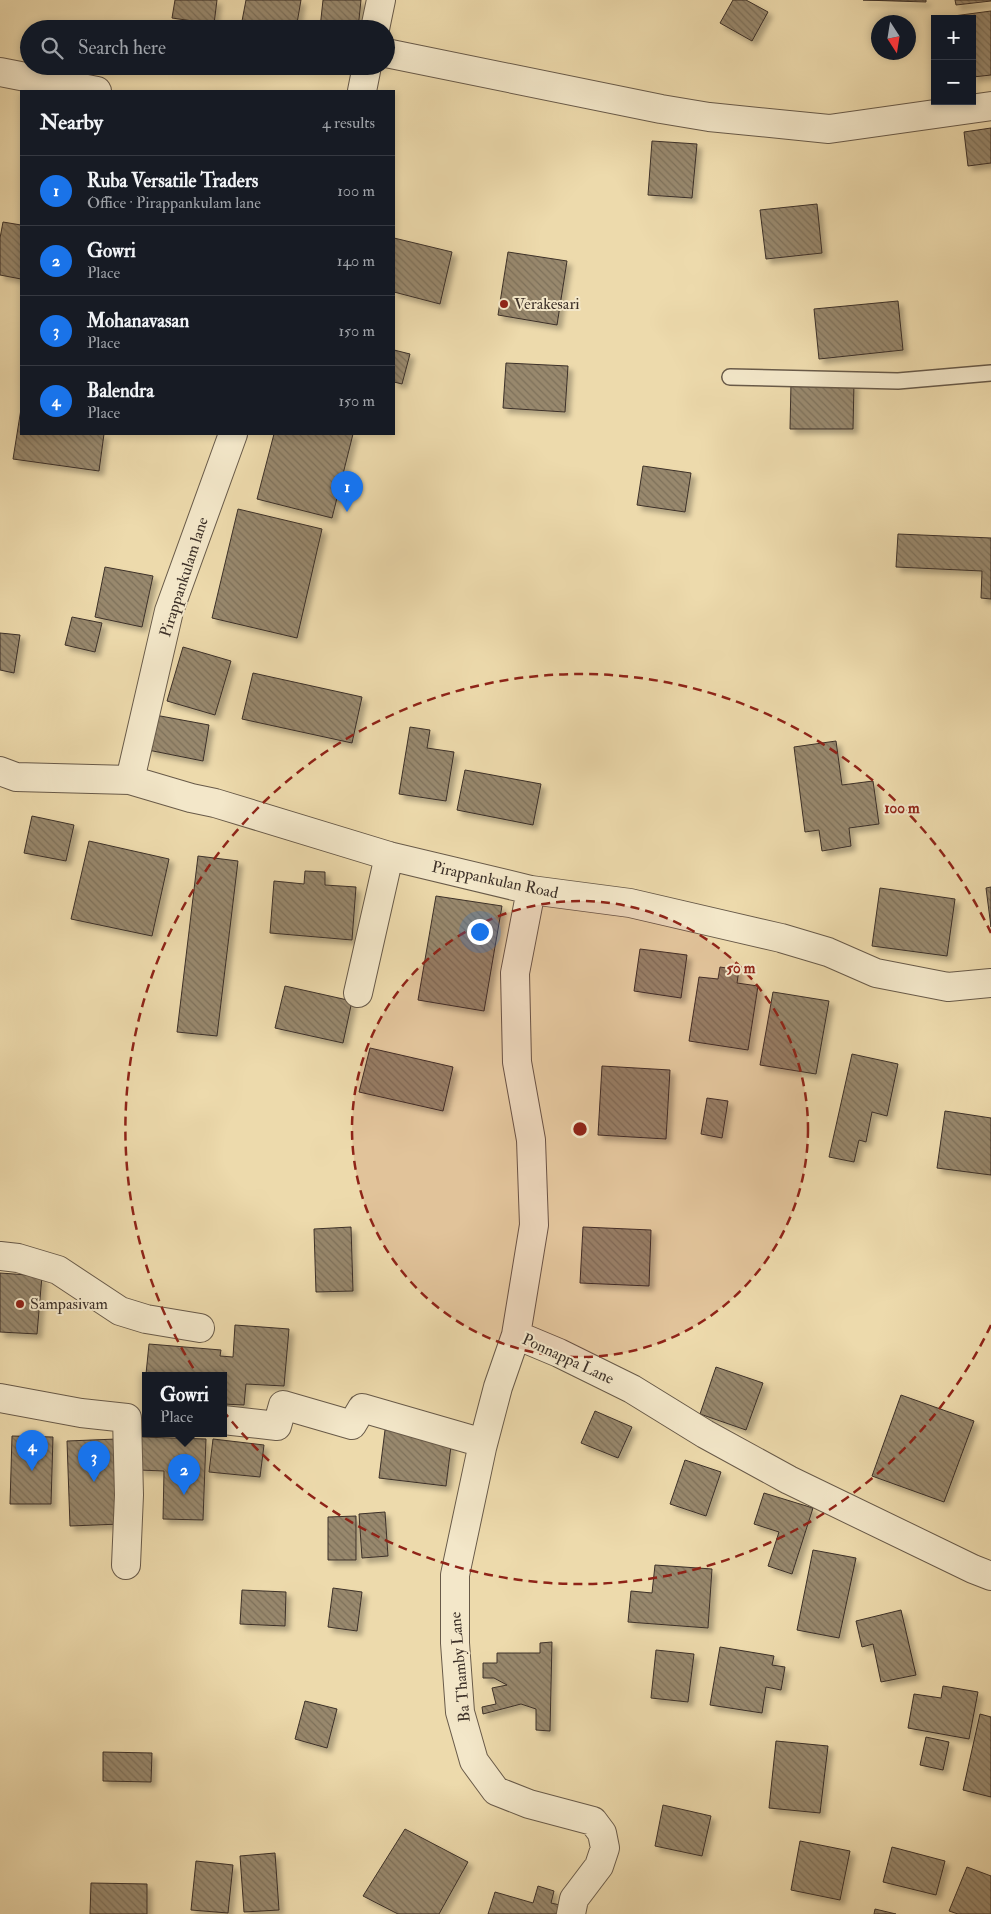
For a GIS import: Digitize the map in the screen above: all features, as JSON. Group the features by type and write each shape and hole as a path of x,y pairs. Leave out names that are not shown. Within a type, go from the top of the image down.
{"street":[{"path":"377,20 380,0"},
{"path":"395,55 661,109 709,117 829,129 991,106"},
{"path":"0,72 91,90"},
{"path":"362,90 365,75"},
{"name":"Pirappankulam lane","path":"130,780 169,611 233,435"},
{"name":"Pirappankulan Road","path":"0,771 16,777 130,780 215,803 389,856 531,890 630,903 781,938 828,952 876,973 948,987 991,983"},
{"path":"358,993 389,856"},
{"name":"Ponnappa Lane","path":"531,890 515,973 517,1062 531,1140 534,1225 516,1336 559,1353 632,1389 705,1434 789,1480 991,1576"},
{"path":"0,1256 18,1258 58,1270 94,1292 120,1312 146,1319 200,1328"},
{"name":"Ba Thamby Lane","path":"516,1336 498,1387 483,1443 455,1575 455,1643 460,1712 474,1761 496,1791 529,1804 593,1821 602,1833 605,1848 600,1866 574,1899 571,1914"},
{"path":"0,1398 81,1414 127,1418 129,1495 126,1565"},
{"path":"227,1420 277,1426 283,1405 352,1425 362,1408 483,1443"}],"lane":[{"path":"730,377 898,381 991,373"}],"building":[{"path":"175,0 217,0 214,20 172,18"},
{"path":"246,0 301,0 298,20 242,20"},
{"path":"323,0 361,0 359,20 321,20"},
{"path":"733,0 746,0 768,12 752,41 720,23"},
{"path":"863,0 926,0 926,2"},
{"path":"955,0 991,0 991,1 956,5"},
{"path":"991,11 991,75 976,77 976,15 961,15"},
{"path":"991,128 991,163 968,166 964,132"},
{"path":"652,141 697,144 692,198 648,195"},
{"path":"817,204 822,253 766,259 760,210"},
{"path":"3,222 20,225 20,279 0,275 0,238"},
{"path":"395,238 452,252 440,304 395,292"},
{"path":"508,252 567,261 557,325 498,315"},
{"path":"898,301 903,350 819,359 814,309"},
{"path":"395,350 410,354 402,384 395,382"},
{"path":"506,363 568,366 565,412 503,408"},
{"path":"791,382 854,383 853,429 790,429"},
{"path":"20,415 20,435 104,435 99,471 13,459"},
{"path":"274,435 353,435 332,518 257,499"},
{"path":"643,466 691,473 685,512 637,505"},
{"path":"238,509 322,529 297,638 212,618"},
{"path":"898,534 991,538 991,599 981,598 982,571 896,567"},
{"path":"105,567 153,576 142,627 95,617"},
{"path":"72,617 102,623 95,652 65,645"},
{"path":"0,633 20,635 14,673 0,670"},
{"path":"183,647 231,661 215,715 167,701"},
{"path":"253,673 362,697 352,743 242,719"},
{"path":"155,715 209,725 203,761 148,750"},
{"path":"410,727 430,730 427,748 454,752 446,801 399,794"},
{"path":"836,741 842,785 873,781 879,824 849,828 851,846 822,851 819,830 805,832 794,747"},
{"path":"465,770 541,784 533,825 457,810"},
{"path":"32,816 74,825 66,861 24,853"},
{"path":"89,841 169,859 152,936 71,919"},
{"path":"198,856 238,861 217,1036 177,1032"},
{"path":"305,871 325,872 325,885 356,887 352,940 270,933 274,881 304,884"},
{"path":"991,887 991,927 986,888"},
{"path":"880,888 955,899 947,956 872,946"},
{"path":"436,896 502,906 484,1011 418,1000"},
{"path":"640,949 687,955 681,998 634,991"},
{"path":"720,967 739,970 737,983 758,986 748,1050 689,1041 699,977 718,979"},
{"path":"285,986 352,1001 343,1043 275,1028"},
{"path":"773,992 829,1001 816,1074 760,1065"},
{"path":"370,1048 453,1067 443,1111 359,1092"},
{"path":"852,1054 898,1064 887,1116 872,1112 866,1142 859,1140 854,1162 829,1157"},
{"path":"602,1066 670,1070 666,1139 598,1135"},
{"path":"707,1098 728,1101 722,1138 701,1134"},
{"path":"945,1111 991,1118 991,1175 937,1168"},
{"path":"351,1227 353,1291 316,1292 314,1229"},
{"path":"583,1227 651,1230 649,1286 580,1283"},
{"name":"Sampasivam","path":"0,1273 42,1276 37,1334 0,1332"},
{"path":"235,1325 289,1329 284,1386 246,1384 244,1405 227,1404 227,1372 146,1372 149,1344 221,1350 220,1356 233,1357"},
{"path":"716,1367 763,1383 746,1430 700,1414"},
{"path":"901,1395 974,1421 944,1502 872,1476"},
{"path":"595,1411 632,1427 618,1458 581,1443"},
{"path":"385,1430 452,1438 446,1486 379,1478"},
{"path":"12,1436 53,1437 51,1504 10,1504"},
{"path":"140,1437 206,1439 203,1520 163,1519 164,1471 139,1470"},
{"path":"117,1439 120,1524 70,1526 67,1441"},
{"path":"213,1439 264,1445 260,1477 209,1472"},
{"path":"685,1460 721,1472 706,1516 670,1504"},
{"path":"764,1493 813,1508 792,1574 768,1566 779,1532 754,1524"},
{"path":"385,1512 388,1556 362,1558 359,1514"},
{"path":"356,1516 356,1560 328,1560 328,1517"},
{"path":"813,1550 856,1558 839,1638 797,1630"},
{"path":"655,1565 712,1569 708,1628 628,1622 631,1591 652,1593"},
{"path":"333,1588 362,1592 357,1631 328,1627"},
{"path":"242,1590 286,1592 285,1626 240,1624"},
{"path":"901,1610 916,1675 881,1682 873,1644 862,1647 856,1621"},
{"path":"552,1642 550,1731 536,1730 536,1709 521,1704 483,1714 482,1707 496,1704 492,1688 507,1685 494,1678 483,1678 483,1663 497,1663 497,1653 540,1653 540,1643"},
{"path":"720,1647 774,1656 772,1665 785,1667 781,1690 766,1687 762,1713 710,1705"},
{"path":"656,1650 694,1654 688,1702 651,1698"},
{"path":"943,1686 978,1692 969,1739 908,1728 914,1694 941,1698"},
{"path":"305,1701 337,1709 327,1748 295,1739"},
{"path":"980,1714 991,1717 991,1797 963,1790"},
{"path":"926,1737 949,1742 943,1770 920,1765"},
{"path":"776,1741 828,1746 820,1813 769,1808"},
{"path":"103,1752 152,1753 151,1782 103,1781"},
{"path":"663,1805 711,1816 702,1856 655,1846"},
{"path":"405,1829 468,1862 439,1914 398,1914 363,1896"},
{"path":"800,1841 850,1851 840,1900 791,1890"},
{"path":"892,1847 945,1861 936,1895 883,1882"},
{"path":"275,1853 279,1910 244,1912 240,1856"},
{"path":"196,1861 233,1865 228,1913 191,1910"},
{"path":"967,1867 991,1876 991,1914 958,1914 949,1911"},
{"path":"91,1883 147,1884 147,1914 90,1914"},
{"path":"538,1886 554,1891 551,1903 560,1905 558,1914 488,1914 495,1892 533,1903"},
{"path":"875,1909 896,1914 874,1914"}],"place":[{"name":"Verakesari","path":"504,304"},
{"name":"Ruba Versatile Traders","path":"347,512"},
{"name":"Sampasivam","path":"20,1304"},
{"name":"Balendra","path":"32,1471"},
{"name":"Mohanavasan","path":"94,1482"},
{"name":"Gowri","path":"184,1495"}]}
